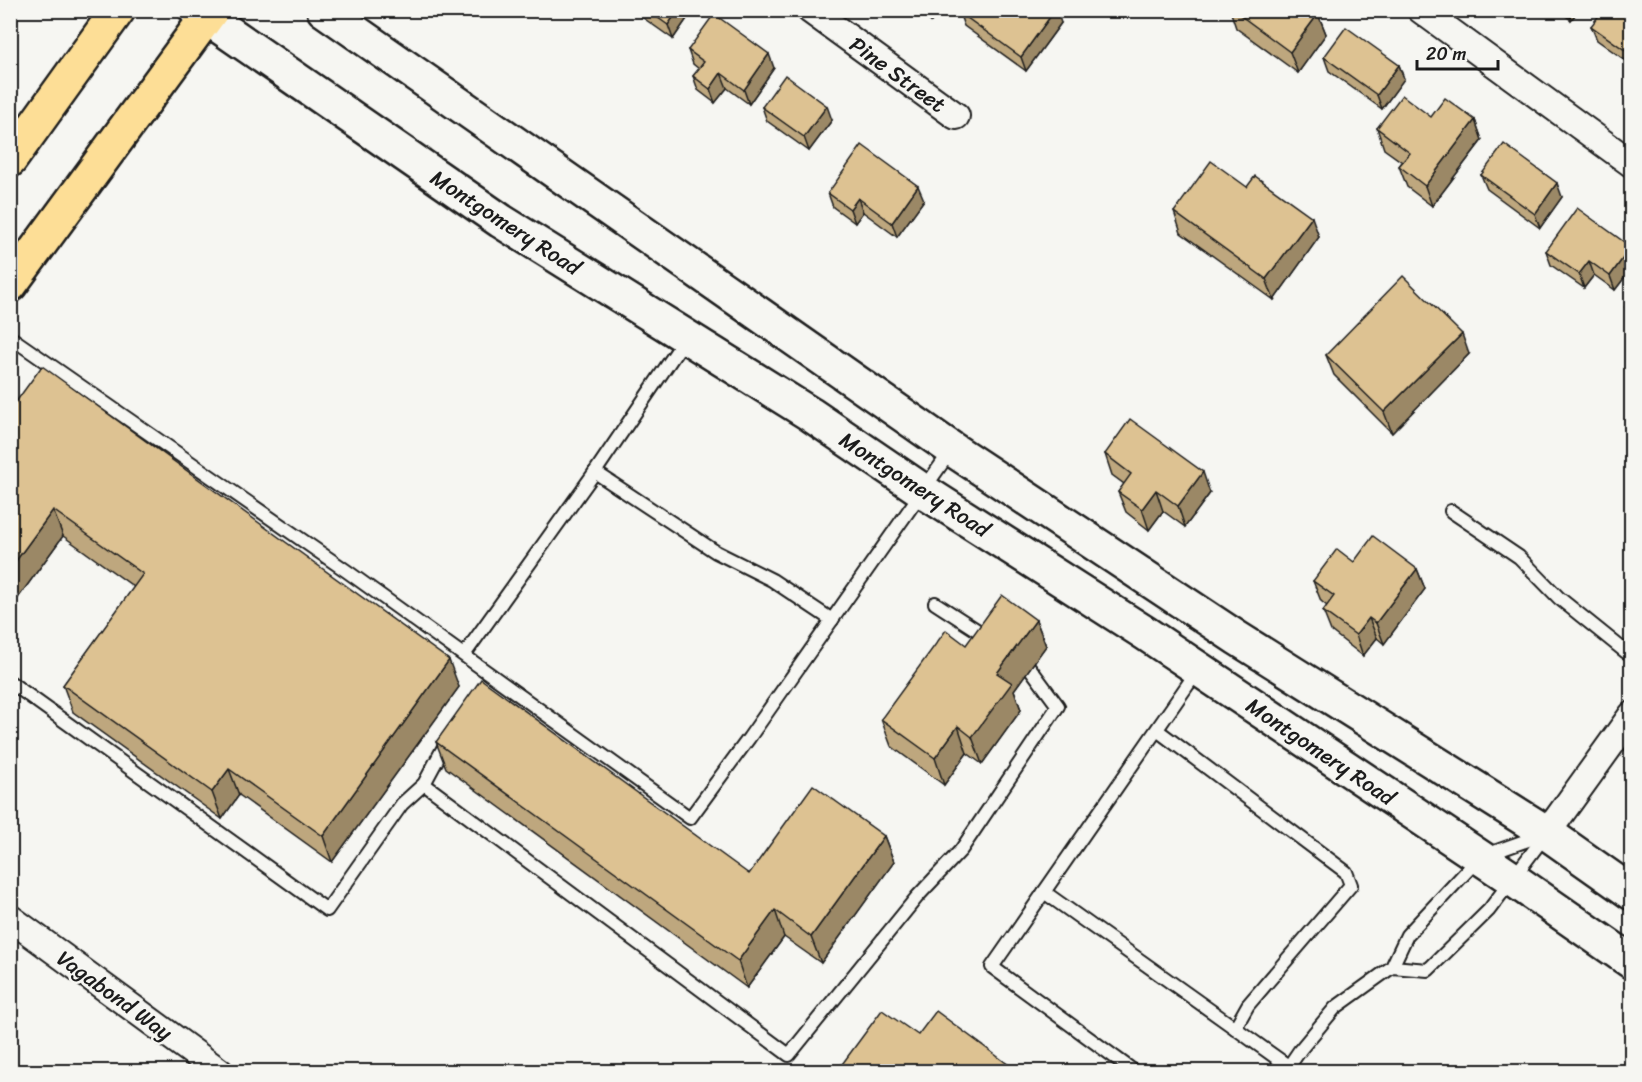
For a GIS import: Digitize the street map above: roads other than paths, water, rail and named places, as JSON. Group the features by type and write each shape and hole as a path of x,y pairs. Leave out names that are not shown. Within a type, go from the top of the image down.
{"main road":[{"path":"10,160 118,10"},
{"path":"324,10 952,449 1237,638 1547,833 1632,893"},
{"path":"10,285 205,13"},
{"name":"Montgomery Road","path":"205,13 501,221 810,414 923,491 1199,669 1632,962"}],"street":[{"name":"Pine Street","path":"810,10 956,116"},
{"path":"1421,10 1632,164"},
{"path":"1547,833 1632,716"},
{"name":"Vagabond Way","path":"10,918 220,1071"}],"lane":[{"path":"10,337 44,367 464,655 489,680 690,818 952,449"},
{"path":"464,655 596,472 686,337"},
{"path":"596,472 716,552 772,580 832,620"},
{"path":"1451,511 1519,557 1559,598 1626,652 1632,653"},
{"path":"424,784 789,1055 917,897 961,850 1058,706 1030,668 935,603"},
{"path":"1136,1071 992,967 1199,669"},
{"path":"10,682 327,910 402,804 424,784 455,729"},
{"path":"1157,730 1346,872 1350,885 1248,1005 1235,1029"},
{"path":"1044,892 1235,1029 1286,1069 1335,1008 1392,967 1407,935 1480,857 1547,833"},
{"path":"1392,967 1428,970 1489,910 1547,833"}]}
